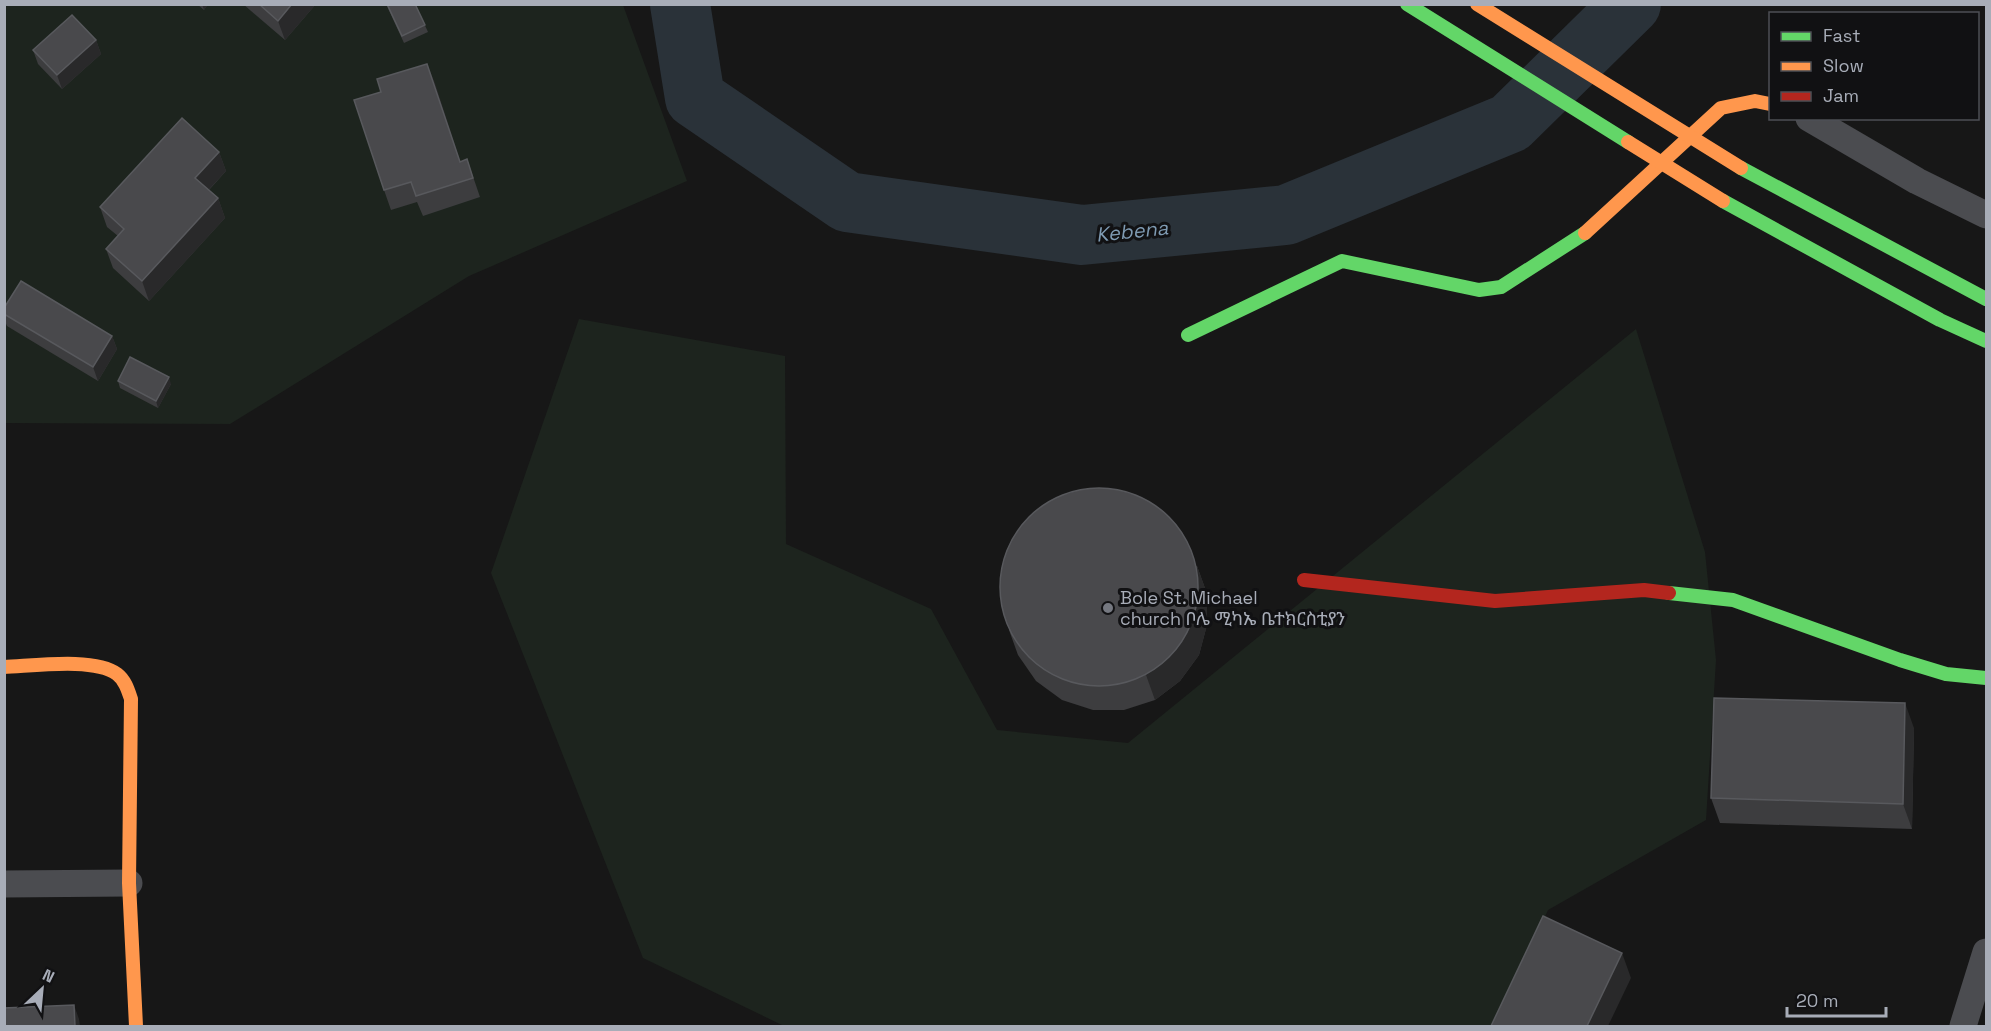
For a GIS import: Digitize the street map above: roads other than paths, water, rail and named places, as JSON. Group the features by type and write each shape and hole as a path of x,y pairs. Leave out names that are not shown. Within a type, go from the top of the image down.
{"street":[{"path":"1407,4 1723,201 1940,320 1986,341"},
{"path":"1477,4 1741,168 1986,299"},
{"path":"1188,335 1342,261 1479,290 1501,287 1584,235 1721,108 1755,101 1769,104"},
{"path":"1812,120 1917,181 1986,215"},
{"path":"1304,580 1495,601 1644,590 1733,600 1900,660 1946,674 1986,678"},
{"path":"4,667 98,667 115,672 124,682 131,699 129,883 136,1026"},
{"path":"4,884 129,883"},
{"path":"1964,1026 1986,952"}],"waterway":[{"name":"Kebena","path":"680,4 695,98 847,202 1082,235 1286,215 1510,123 1631,4"}],"place":[{"name":"Bole St. Michael church ቦሌ ሚካኤ ቤተክርስቲያን","path":"1108,608"}]}
